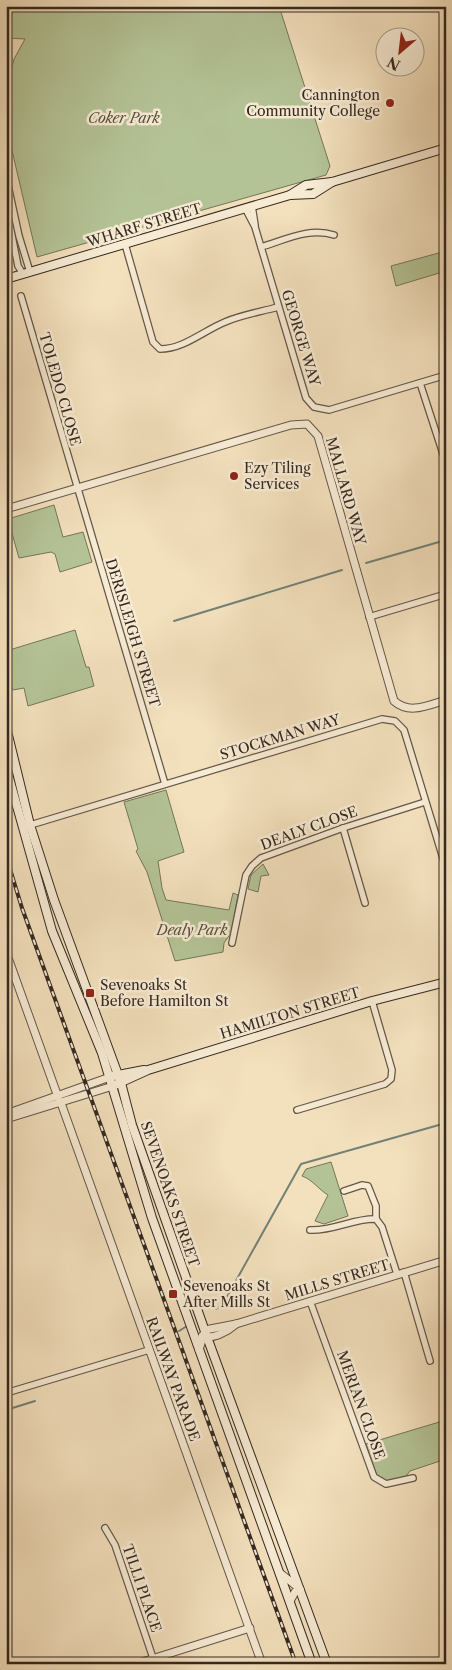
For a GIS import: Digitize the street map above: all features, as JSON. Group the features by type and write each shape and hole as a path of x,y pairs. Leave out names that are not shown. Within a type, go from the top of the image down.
{"main road":[{"name":"WHARF STREET","path":"6,279 290,195 313,194 332,182 446,148"},
{"name":"SEVENOAKS STREET","path":"6,727 26,826 52,931 132,1125 205,1334 327,1664"},
{"name":"SEVENOAKS STREET","path":"6,767 115,1080 137,1172 199,1352 312,1664"},
{"name":"HAMILTON STREET","path":"115,1080 372,1001 444,982"}],"street":[{"path":"6,25 10,6"},
{"path":"6,176 27,273"},
{"path":"6,206 18,266 27,273"},
{"name":"GEORGE WAY","path":"249,207 306,398 314,407 328,410 446,375"},
{"path":"261,247 308,232 334,234"},
{"path":"125,244 153,342 160,349 169,349 191,341 226,322 278,306"},
{"name":"TOLEDO CLOSE","path":"22,296 77,488"},
{"path":"420,383 446,463"},
{"name":"MALLARD WAY","path":"6,509 292,425 307,424 318,436 394,701 402,708 412,709 446,700"},
{"name":"DERISLEIGH STREET","path":"77,488 165,784"},
{"path":"370,617 446,594"},
{"name":"STOCKMAN WAY","path":"26,826 382,719 395,721 404,730 446,868"},
{"name":"DEALY CLOSE","path":"232,943 246,875 261,858 343,828 425,802"},
{"path":"343,828 365,903"},
{"name":"RAILWAY PARADE","path":"6,952 10,974 59,1100 262,1664"},
{"path":"296,1110 385,1084 391,1079 392,1070 372,1001"},
{"name":"HAMILTON STREET","path":"6,1119 115,1080"},
{"name":"HAMILTON STREET","path":"6,1114 59,1100"},
{"path":"344,1191 362,1185 368,1186 376,1206 376,1219 382,1227 400,1273 430,1360"},
{"path":"310,1230 327,1230 366,1219 376,1219"},
{"name":"MILLS STREET","path":"205,1334 446,1260"},
{"name":"MERIAN CLOSE","path":"310,1301 374,1478 386,1484 413,1478"},
{"path":"190,1326 205,1334 199,1352"},
{"path":"7,1391 149,1350"},
{"name":"TILLI PLACE","path":"105,1528 115,1545 153,1658"},
{"path":"280,1573 300,1588 295,1592 290,1601"},
{"path":"136,1664 250,1628"}],"green space":[{"name":"Coker Park","path":"6,6 279,6 330,166 326,175 37,257 6,125 6,89 14,59 25,39 6,38"},
{"path":"446,251 446,271 396,286 391,266"},
{"path":"54,505 63,537 83,532 92,562 60,572 55,554 51,552 19,558 8,519"},
{"path":"75,630 94,686 28,706 24,688 13,690 11,685 6,686 6,651"},
{"name":"Dealy Park","path":"166,790 184,852 158,861 162,888 166,900 229,910 233,893 238,895 231,933 224,943 223,952 175,961 147,872 136,851 138,849 124,802"},
{"path":"263,864 269,875 261,876 258,892 248,889 251,875"},
{"path":"331,1162 348,1216 324,1224 315,1221 328,1195 302,1176 306,1169"},
{"path":"446,1420 446,1459 410,1471 406,1476 386,1482 377,1476 366,1444"}],"waterway":[{"path":"366,563 446,540"},
{"path":"174,621 342,570"},
{"path":"216,1309 223,1304 301,1164 446,1123"},
{"path":"179,1331 187,1326"},
{"path":"6,1410 35,1401"}],"railway":[{"path":"6,856 22,908 296,1664"}],"place":[{"name":"Cannington Community College","path":"390,103"},
{"name":"Ezy Tiling Services","path":"234,476"},
{"name":"Sevenoaks St Before Hamilton St","path":"90,993"},
{"name":"Sevenoaks St After Mills St","path":"173,1294"}]}
